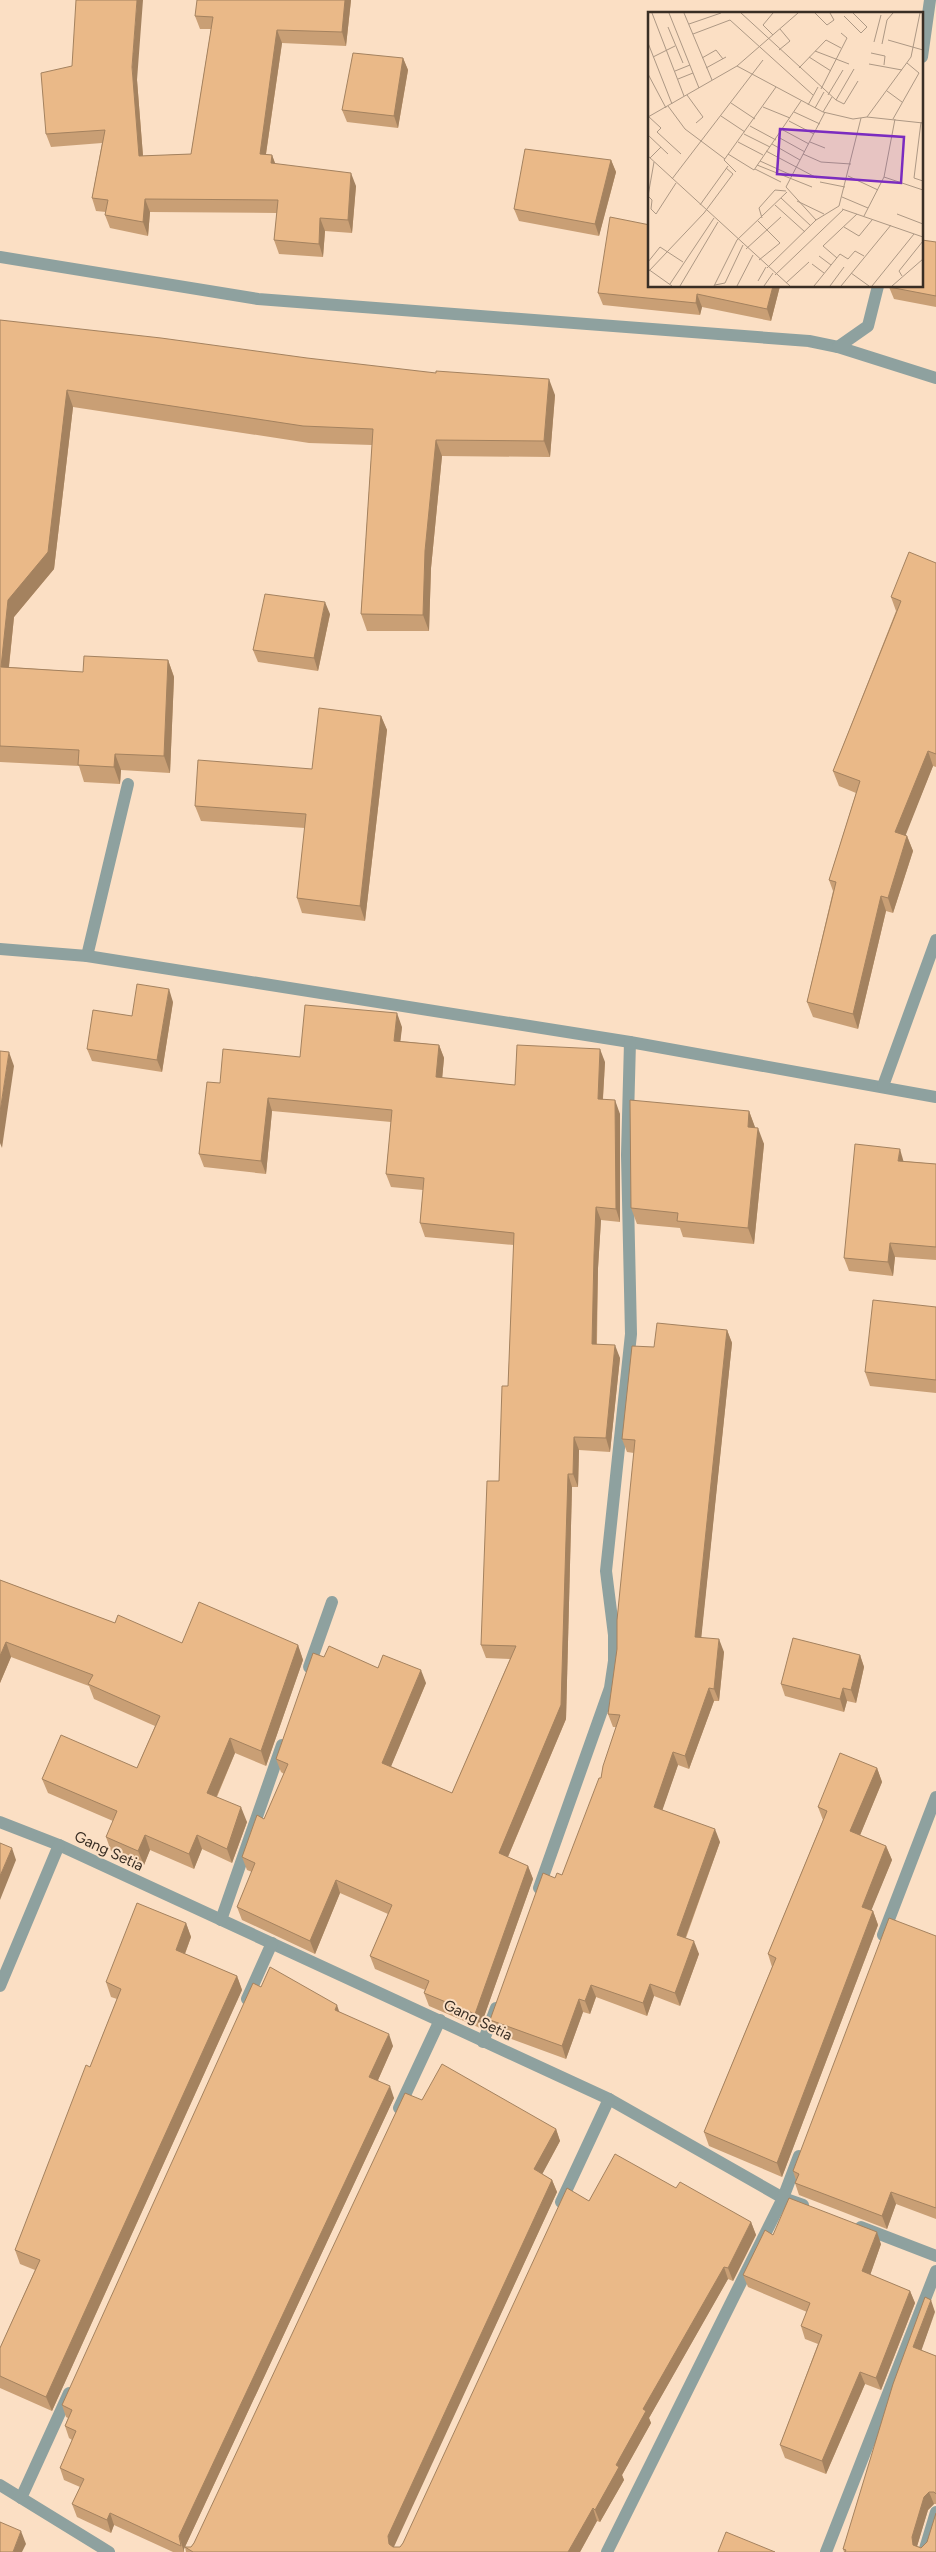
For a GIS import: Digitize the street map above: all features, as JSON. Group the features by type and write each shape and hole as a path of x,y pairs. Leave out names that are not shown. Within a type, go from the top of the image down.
{"street":[{"path":"924,43 930,0"},
{"path":"0,257 258,299 809,341 838,347 936,378"},
{"path":"838,347 868,326 878,288"},
{"path":"87,956 128,784"},
{"path":"883,1086 936,940"},
{"path":"0,949 87,956 630,1042 936,1097"},
{"path":"534,1903 610,1688 614,1661 614,1635 606,1571 631,1334 628,1155 630,1042"},
{"path":"306,1677 332,1602"},
{"path":"221,1920 286,1733"},
{"path":"879,1946 936,1797"},
{"name":"Gang Setia","path":"0,1822 59,1846 609,2099 783,2198 819,2211"},
{"path":"0,1986 59,1846"},
{"path":"244,2007 272,1943"},
{"path":"484,2042 500,1996"},
{"path":"394,2119 440,2020"},
{"path":"554,2217 609,2099"},
{"path":"606,2552 783,2198 804,2142"},
{"path":"846,2222 936,2256"},
{"path":"826,2552 936,2271"},
{"path":"22,2498 75,2380"},
{"path":"0,2485 109,2552"},
{"path":"924,2552 936,2512"}],"building":[{"path":"76,0 137,0 132,67 139,156 191,154 213,17 195,16 197,0 345,0 342,32 277,30 260,154 272,155 271,163 351,173 348,220 320,218 319,244 274,240 278,200 145,199 143,222 105,215 108,200 92,198 105,130 46,134 41,73 72,66"},
{"path":"353,53 403,58 394,116 342,110"},
{"path":"525,149 611,160 595,224 514,209"},
{"path":"610,217 648,225 648,288 772,288 767,309 697,294 696,303 598,293"},
{"path":"924,240 936,242 936,296 894,288 924,288"},
{"path":"0,320 161,338 436,373 436,371 549,379 544,441 436,440 425,551 423,615 361,614 373,429 303,426 67,390 48,552 8,600 1,667 83,672 84,656 168,660 164,756 115,754 114,767 78,765 79,750 0,746"},
{"path":"909,552 936,563 936,754 928,751 895,832 907,836 888,898 881,896 853,1014 807,1002 836,882 829,880 860,781 833,771 901,601 891,597"},
{"path":"265,594 325,602 314,658 253,650"},
{"path":"319,708 381,716 360,906 297,898 306,814 195,806 198,760 312,769"},
{"path":"137,984 169,989 157,1060 87,1049 93,1010 132,1016"},
{"path":"305,1005 397,1013 394,1041 439,1045 436,1077 515,1085 517,1045 600,1049 598,1099 615,1100 616,1209 596,1207 594,1255 592,1344 615,1345 606,1438 574,1437 573,1474 568,1474 561,1705 499,1853 528,1866 475,2014 424,1993 429,1981 370,1956 392,1905 336,1880 310,1941 237,1907 255,1863 242,1857 257,1815 264,1819 288,1764 276,1759 313,1653 324,1657 329,1646 378,1668 383,1655 421,1670 382,1763 452,1793 516,1646 481,1645 487,1481 499,1481 502,1386 508,1386 514,1233 420,1223 424,1178 386,1174 392,1110 268,1098 261,1161 199,1154 207,1082 220,1083 223,1049 300,1057"},
{"path":"0,1051 9,1052 0,1112"},
{"path":"630,1100 749,1111 748,1127 758,1128 748,1228 677,1221 678,1213 631,1208"},
{"path":"855,1144 900,1149 898,1161 936,1164 936,1247 890,1243 888,1262 844,1258"},
{"path":"873,1300 936,1307 936,1380 865,1372"},
{"path":"657,1323 727,1330 695,1637 719,1639 714,1689 709,1688 685,1756 673,1752 654,1807 715,1829 677,1935 694,1941 675,1993 650,1984 643,2003 591,1985 585,2001 579,1999 562,2046 490,2020 543,1873 555,1878 557,1873 562,1875 599,1778 601,1778 603,1766 620,1715 608,1714 617,1649 617,1620 635,1440 622,1439 632,1346 654,1347"},
{"path":"0,1580 115,1623 118,1615 182,1643 199,1602 298,1645 261,1751 230,1738 207,1793 241,1807 227,1849 197,1835 189,1854 145,1835 138,1851 106,1837 117,1811 42,1779 61,1735 137,1768 160,1716 88,1684 93,1675 6,1642 0,1656"},
{"path":"793,1638 860,1655 851,1690 843,1688 840,1699 781,1684"},
{"path":"840,1753 877,1768 850,1831 886,1846 862,1907 873,1911 777,2163 704,2132 776,1958 768,1954 827,1811 818,1807"},
{"path":"0,1843 12,1848 0,1876"},
{"path":"137,1903 186,1923 176,1950 237,1976 46,2397 0,2376 0,2348 40,2260 15,2250 86,2065 90,2067 121,1989 106,1982"},
{"path":"889,1918 936,1936 936,2208 891,2192 882,2216 795,2183 799,2174 793,2171"},
{"path":"270,1967 337,2005 335,2010 389,2034 369,2077 390,2086 179,2536 181,2546 110,2513 107,2520 72,2504 84,2479 60,2468 76,2431 65,2426 72,2410 62,2405 253,1983 261,1987"},
{"path":"442,2064 556,2129 534,2169 552,2180 388,2536 389,2544 393,2547 400,2547 403,2543 567,2188 589,2201 615,2154 676,2188 680,2182 751,2222 728,2268 724,2267 643,2409 646,2411 616,2465 619,2467 595,2510 593,2508 568,2552 193,2552 185,2547 191,2547 194,2543 405,2093 422,2100"},
{"path":"789,2198 877,2232 862,2271 910,2291 876,2378 860,2372 822,2461 780,2445 822,2335 801,2326 810,2303 743,2275 765,2230 773,2235"},
{"path":"925,2297 931,2300 913,2347 936,2356 936,2494 929,2492 924,2497 912,2537 913,2545 921,2548 927,2542 936,2513 936,2552 845,2552 846,2550 843,2549 893,2384"},
{"path":"0,2522 21,2531 13,2552 0,2552"},
{"path":"726,2532 775,2552 718,2552"}]}
